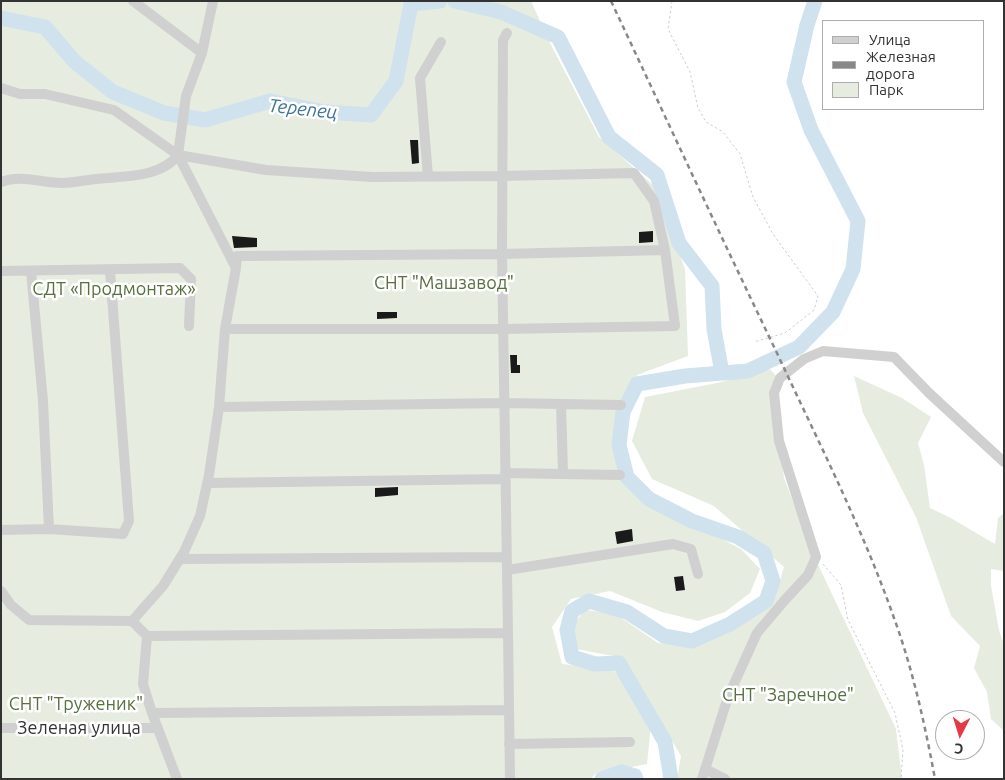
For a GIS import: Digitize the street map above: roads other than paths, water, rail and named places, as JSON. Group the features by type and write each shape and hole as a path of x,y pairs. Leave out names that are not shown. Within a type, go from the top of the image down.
{"street":[{"path":"133,1 202,53"},
{"path":"1,182 10,178 62,183 137,176 172,163 178,155 186,96 202,53 213,1"},
{"path":"507,33 503,40 501,176 510,779"},
{"path":"428,177 420,78 441,42"},
{"path":"1,88 20,94 45,94 114,110 178,155 266,170 372,177 634,173 654,201 665,250 675,326 503,329 225,329"},
{"path":"178,155 236,268"},
{"path":"132,622 163,586 180,559 200,516 219,407 225,329 237,256 502,254 665,250"},
{"path":"1,272 180,268 191,279 189,326"},
{"path":"1,530 49,529 123,534 129,521 110,270"},
{"path":"31,271 43,401 49,529"},
{"path":"726,779 704,774 728,697 757,633 808,576 816,557 779,441 774,393 780,378 804,359 823,351 894,357 929,393 1004,462"},
{"path":"219,407 504,403 621,405"},
{"path":"561,404 562,474"},
{"path":"207,483 620,474"},
{"path":"507,570 673,544 690,549 698,574"},
{"path":"180,559 506,557"},
{"path":"1,591 11,605 29,620 132,622 147,636 508,634"},
{"path":"147,636 143,684 177,779"},
{"path":"152,713 509,710"},
{"name":"Зеленая улица","path":"1,728 158,728"},
{"path":"509,744 630,742"}],"waterway":[{"name":"Терепец","path":"1,18 45,27 75,62 113,92 164,113 205,120 270,101 325,112 371,115 396,81 411,4 440,1"},
{"name":"Терепец","path":"455,1 501,12 558,37 609,137 657,175 679,243 712,286 714,329 722,373"},
{"path":"671,779 665,742 619,663 595,664 572,657 567,630 572,611 589,601 627,612 664,636 692,641 730,624 766,601 773,581 764,553 738,537 692,521 649,499 627,477 619,445 623,412 637,384 685,376 748,371 799,347 833,312 853,269 858,221 811,130 794,82 807,25 815,1"},
{"path":"602,779 621,772 635,776 636,779"}],"railway":[{"path":"611,1 823,450 868,550 894,618 913,678 935,779"}],"park label":[{"name":"СНТ \"Машзавод\"","path":"444,283"},
{"name":"СДТ «Продмонтаж»","path":"114,289"},
{"name":"СНТ \"Заречное\"","path":"788,695"},
{"name":"СНТ \"Труженик\"","path":"76,704"}]}
